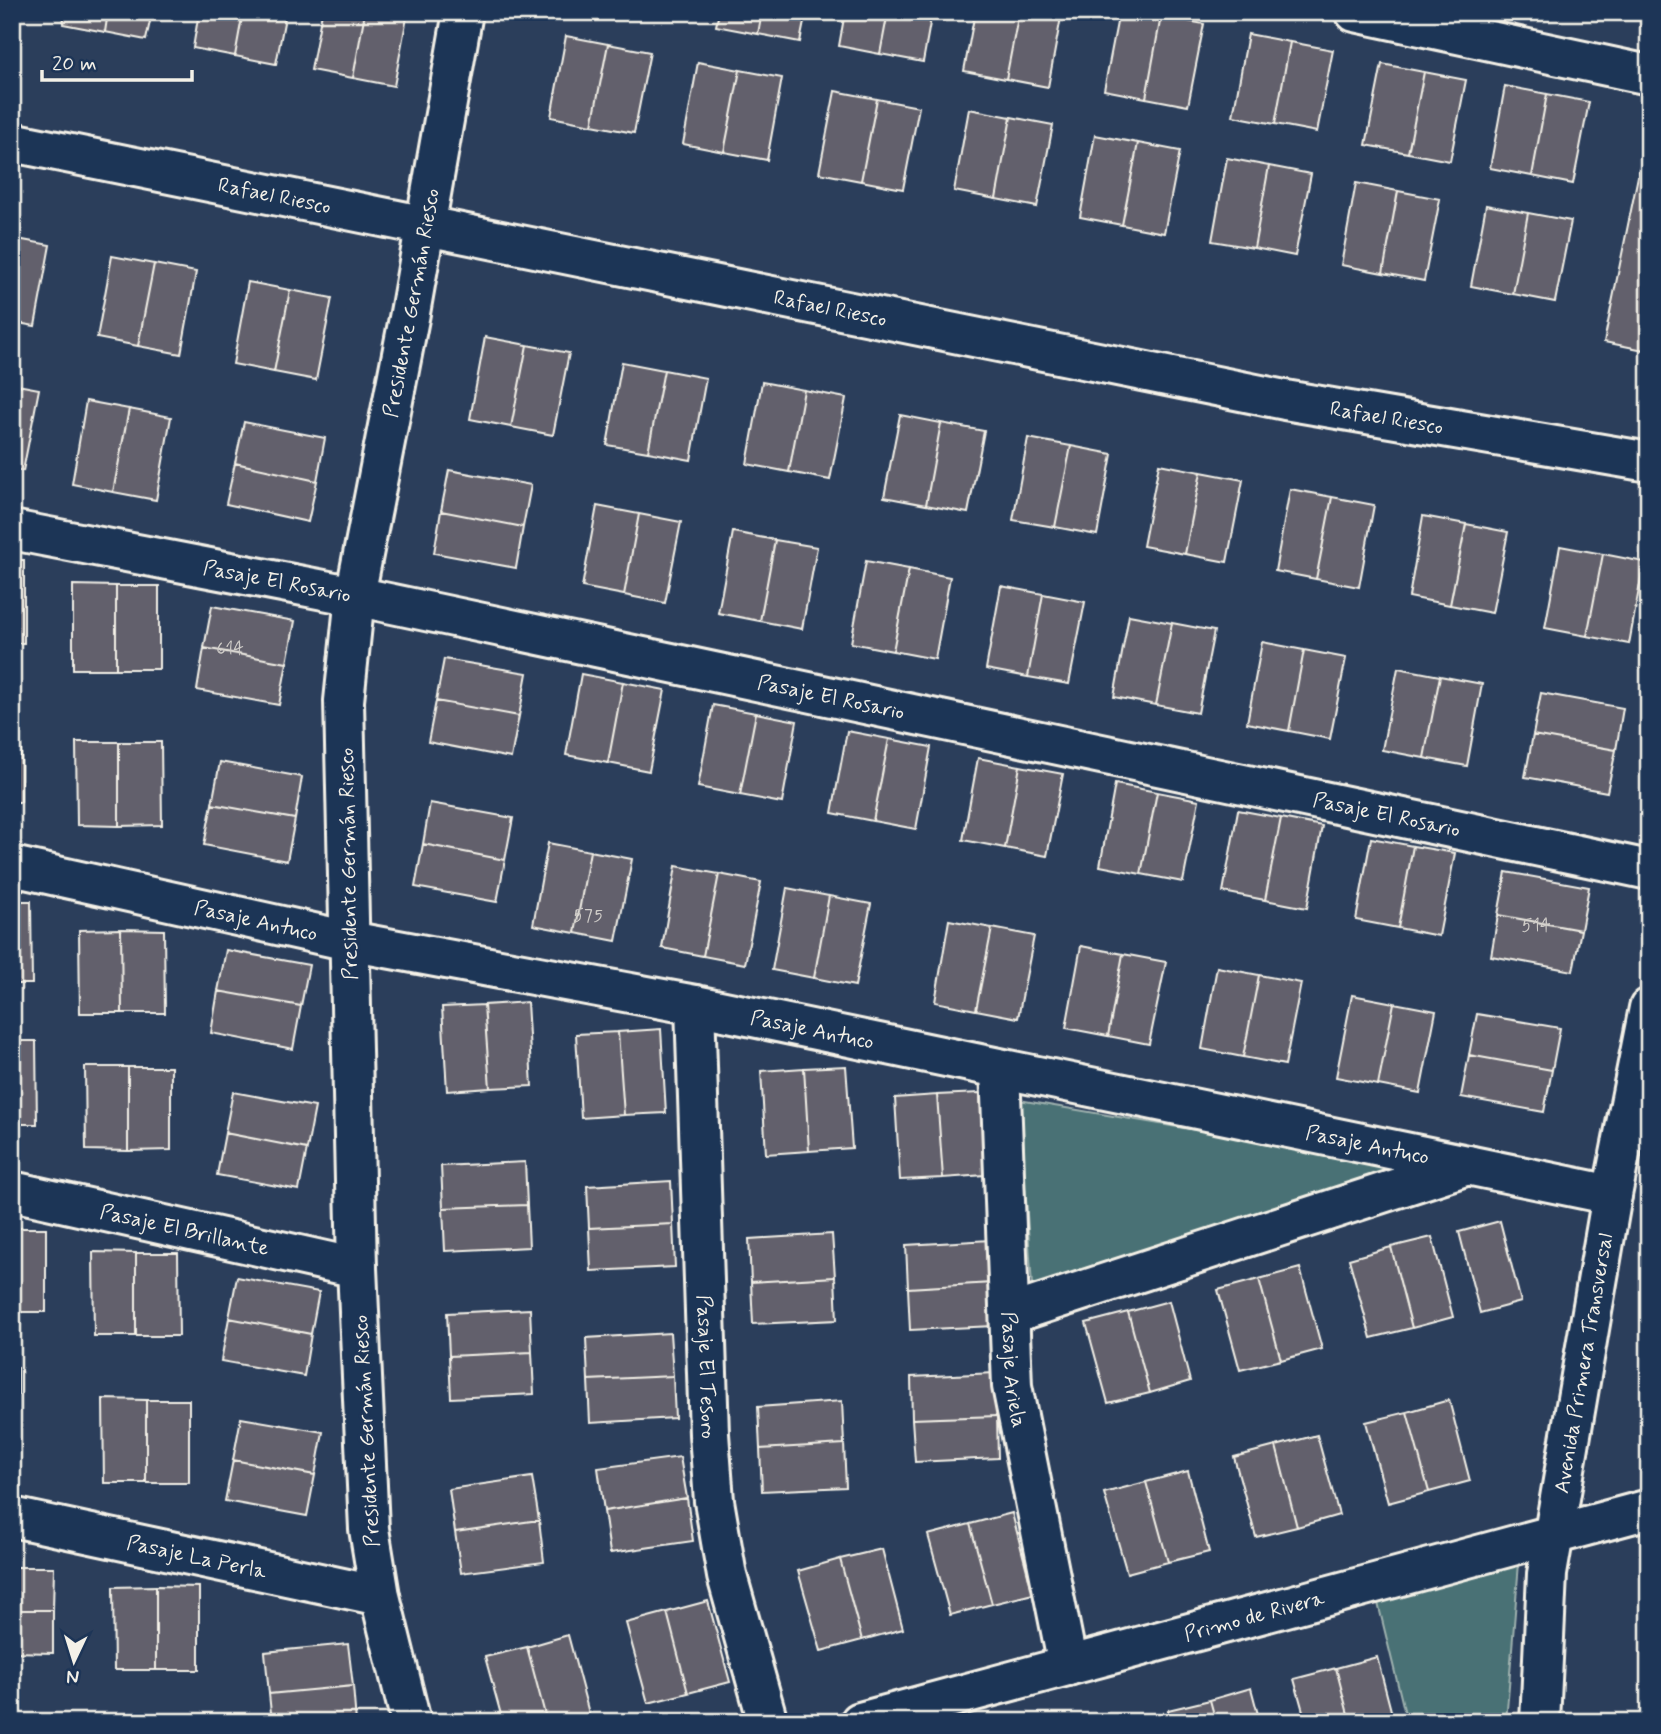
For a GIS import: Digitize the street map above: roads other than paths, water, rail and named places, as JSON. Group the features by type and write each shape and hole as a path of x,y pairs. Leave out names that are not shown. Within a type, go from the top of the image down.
{"street":[{"name":"Presidente Germán Riesco","path":"411,1722 380,1596 369,1529 357,1268 344,701 355,596 463,12"},
{"path":"1355,12 1649,75"},
{"name":"Rafael Riesco","path":"12,142 1285,400 1649,462"},
{"name":"Pasaje El Rosario","path":"12,530 355,596 1649,870"},
{"name":"Pasaje Antuco","path":"12,866 349,941 695,1005 1612,1195"},
{"name":"Pasaje El Tesoro","path":"695,1005 709,1434 714,1501 727,1576 768,1722"},
{"name":"Avenida Primera Transversal","path":"1540,1722 1547,1574 1612,1195 1647,1027"},
{"name":"Pasaje Ariela","path":"1000,1069 1012,1387 1068,1666"},
{"path":"1011,1314 1470,1165"},
{"name":"Pasaje El Brillante","path":"12,1191 357,1268"},
{"name":"Primo de Rivera","path":"860,1722 1649,1509"},
{"name":"Pasaje La Perla","path":"12,1517 380,1596"}]}
